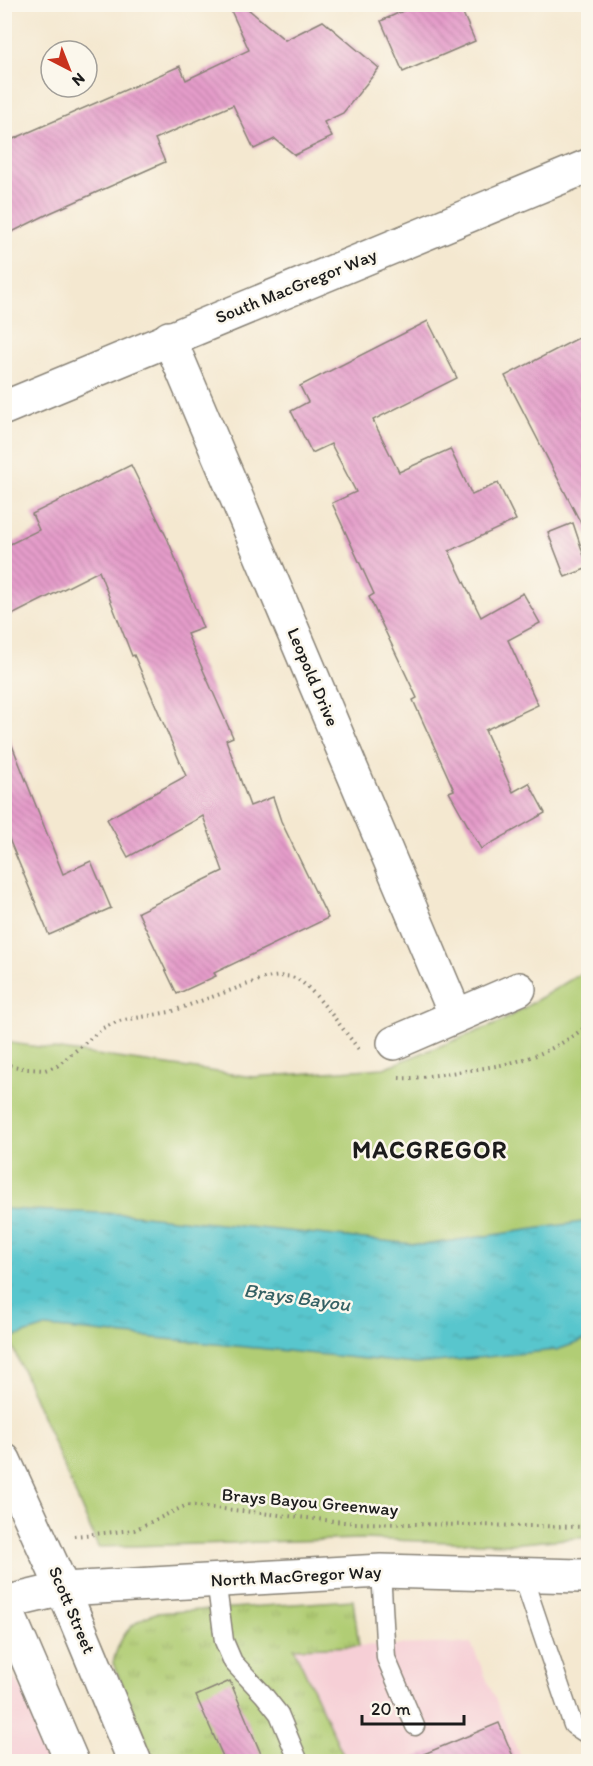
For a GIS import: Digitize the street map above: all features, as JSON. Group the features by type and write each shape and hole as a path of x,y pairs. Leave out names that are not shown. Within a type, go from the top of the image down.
{"main road":[{"name":"South MacGregor Way","path":"4,408 588,166"},
{"name":"Leopold Drive","path":"169,338 456,1016"},
{"path":"380,1052 519,989"},
{"name":"Scott Street","path":"11,1474 63,1589 135,1761"},
{"name":"North MacGregor Way","path":"4,1604 63,1589 216,1579 381,1571 588,1575"},
{"path":"4,1604 72,1761"}],"lane":[{"path":"381,1571 386,1658 415,1726"},
{"path":"522,1574 573,1725 588,1735"},
{"path":"216,1579 224,1641 233,1662 279,1714 299,1761"}],"path":[{"path":"4,1064 45,1070 57,1066 103,1028 119,1021 170,1012 265,978 280,976 295,978 308,987 380,1052"},
{"path":"396,1078 507,1065 544,1052 568,1040 588,1024"},
{"name":"Brays Bayou Greenway","path":"71,1536 134,1530 187,1505 353,1523 588,1527"}],"shaded area":[{"path":"471,1643 522,1761 344,1761 294,1647"},
{"path":"4,1665 25,1692 54,1761 5,1761"}],"green space":[{"path":"588,969 588,1537 510,1544 361,1539 98,1547 5,1329 4,1042 253,1077 384,1068 499,1023"},
{"path":"353,1600 359,1646 294,1648 346,1761 154,1761 113,1663 122,1638 133,1625 156,1613"}],"water":[{"name":"Brays Bayou","path":"5,1209 125,1214 423,1245 582,1222 588,1219 588,1339 557,1350 416,1364 46,1327 5,1340"}],"building":[{"path":"228,4 242,4 285,40 323,21 379,68 343,113 324,122 332,137 295,155 275,139 254,149 233,105 155,139 165,162 4,236 4,143 180,66 186,80 249,50"},
{"path":"418,4 459,4 475,41 403,72 381,21"},
{"path":"428,321 457,378 373,420 399,472 450,449 472,495 498,483 516,520 449,551 481,617 523,593 540,623 508,640 538,705 485,730 513,792 529,783 545,813 481,849 449,792 454,790 413,700 417,698 369,597 374,594 332,503 356,492 331,444 312,453 291,411 308,402 300,386"},
{"path":"588,333 588,537 505,376"},
{"path":"131,465 168,540 203,628 187,634 233,737 226,740 250,806 273,797 281,821 328,918 214,973 216,976 177,994 138,912 223,871 203,816 128,857 107,819 186,776 134,655 132,656 99,571 12,615 4,599 4,547 39,530 32,514"},
{"path":"573,523 588,568 565,577 548,533"},
{"path":"4,730 6,730 63,874 91,861 111,908 49,935 4,827"},
{"path":"230,1681 264,1761 225,1761 196,1696"},
{"path":"499,1723 515,1761 407,1761"}],"district":[{"name":"MACGREGOR","path":"430,1150"}]}
